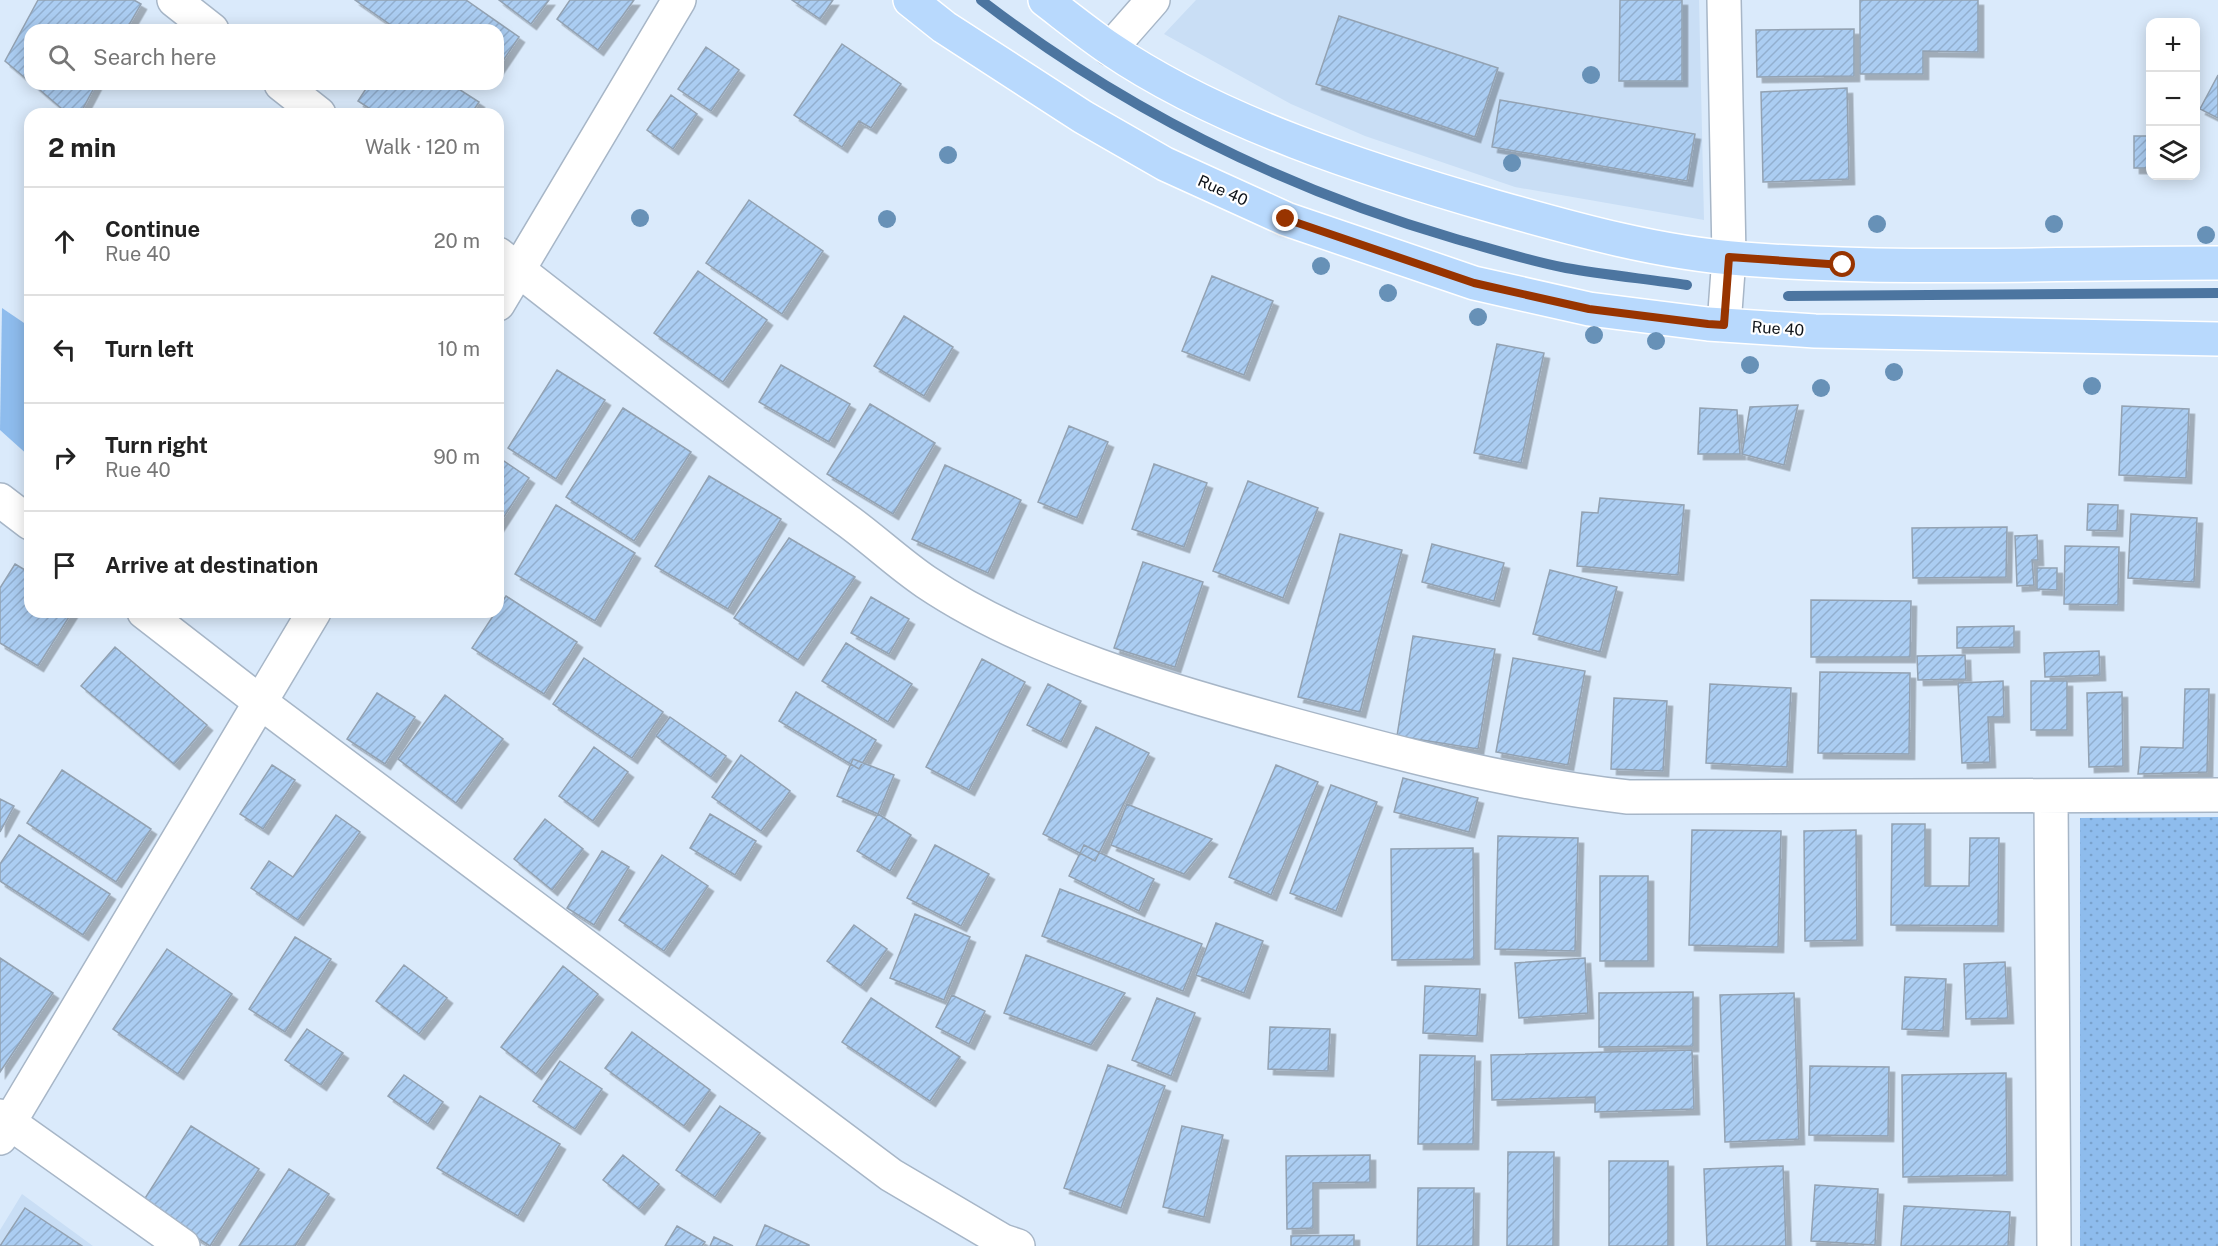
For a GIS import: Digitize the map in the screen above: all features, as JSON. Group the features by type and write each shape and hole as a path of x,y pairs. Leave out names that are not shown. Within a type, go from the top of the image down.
{"main road":[{"name":"Rue 40","path":"909,0 944,27 1083,117 1165,164 1286,219 1474,283 1589,309 1724,325 1815,331 2218,339"},
{"path":"1045,0 1110,49 1195,97 1285,137 1452,194 1602,237 1729,257 1843,265 2218,263"}],"street":[{"path":"174,0 204,24"},
{"path":"504,279 508,262 679,0"},
{"path":"1110,49 1153,0"},
{"path":"1724,0 1729,257 1724,325"},
{"path":"289,90 311,108"},
{"path":"508,262 714,423 880,544 926,582 999,622 1096,665 1200,699 1383,750 1583,792 1684,799 2218,795"},
{"path":"0,500 24,518"},
{"path":"152,618 260,702 891,1174 1003,1240 1018,1246"},
{"path":"183,1246 3,1126 310,618"},
{"path":"2051,798 2054,1246"}],"shaded area":[{"path":"1196,0 1699,0 1704,220 1515,187 1365,136 1291,104 1164,34"},
{"path":"2,308 24,323 24,452 0,430"},
{"path":"2218,817 2218,1246 2080,1246 2080,818"},
{"path":"22,1194 93,1246 0,1246 0,1230"}],"building":[{"path":"38,0 134,0 141,4 129,24 25,24"},
{"path":"355,0 466,0 500,24 389,24"},
{"path":"499,0 549,0 531,24"},
{"path":"570,0 634,0 598,50 557,19"},
{"path":"792,0 833,0 820,19"},
{"path":"1620,0 1682,0 1682,81 1619,81"},
{"path":"1860,0 1978,0 1978,52 1923,51 1923,74 1860,74"},
{"path":"1339,16 1498,68 1475,137 1316,84"},
{"path":"24,26 24,77 5,61"},
{"path":"504,27 519,37 504,59"},
{"path":"1854,29 1854,76 1757,77 1756,30"},
{"path":"842,44 901,84 871,128 859,121 842,147 794,115"},
{"path":"706,47 739,70 711,111 678,89"},
{"path":"2218,75 2218,118 2200,109"},
{"path":"1847,88 1849,179 1763,182 1761,92"},
{"path":"40,90 93,90 83,108 61,108"},
{"path":"365,90 460,90 479,102 475,108 369,108 358,101"},
{"path":"671,95 697,114 673,149 647,130"},
{"path":"1500,100 1695,134 1687,181 1492,147"},
{"path":"2134,136 2146,136 2146,168 2134,168"},
{"path":"749,200 823,251 782,314 706,263"},
{"path":"698,271 767,320 723,382 654,333"},
{"path":"1212,276 1273,301 1244,375 1182,351"},
{"path":"904,316 953,347 924,396 874,366"},
{"path":"1497,344 1544,353 1521,463 1474,453"},
{"path":"781,365 850,404 829,442 759,402"},
{"path":"557,370 605,400 556,479 508,448"},
{"path":"870,404 935,443 893,514 827,474"},
{"path":"1798,405 1784,465 1742,454 1750,407"},
{"path":"2122,406 2189,409 2186,478 2119,475"},
{"path":"623,408 691,452 634,541 566,497"},
{"path":"1700,408 1737,410 1740,454 1698,454"},
{"path":"1069,426 1108,442 1077,518 1038,502"},
{"path":"504,461 529,478 504,517"},
{"path":"1154,464 1207,483 1184,547 1132,529"},
{"path":"945,465 1021,500 988,573 912,539"},
{"path":"709,476 781,519 728,609 655,566"},
{"path":"1248,481 1318,508 1283,598 1213,571"},
{"path":"1600,498 1684,505 1678,575 1577,566 1582,512 1598,513"},
{"path":"2088,504 2118,505 2117,531 2087,530"},
{"path":"556,505 635,553 595,621 515,574"},
{"path":"2131,514 2197,518 2194,582 2128,578"},
{"path":"2007,527 2006,577 1913,578 1912,528"},
{"path":"1340,534 1402,550 1360,712 1298,697"},
{"path":"2037,535 2038,560 2032,560 2034,585 2017,586 2015,536"},
{"path":"789,538 855,577 798,660 734,618"},
{"path":"1432,544 1504,563 1494,601 1422,582"},
{"path":"2065,546 2119,547 2118,605 2064,604"},
{"path":"1143,562 1203,582 1175,667 1114,648"},
{"path":"15,564 24,569 24,618 68,618 38,666 0,643 0,588"},
{"path":"2037,568 2057,568 2057,590 2037,589"},
{"path":"1550,570 1617,587 1600,652 1533,634"},
{"path":"506,596 577,642 544,694 472,648 492,618 504,618"},
{"path":"871,597 909,619 889,654 851,633"},
{"path":"1811,600 1911,601 1910,657 1811,657"},
{"path":"2014,626 2014,647 1957,648 1957,627"},
{"path":"1413,636 1495,649 1478,749 1397,736"},
{"path":"846,643 912,684 888,722 822,681"},
{"path":"115,647 207,725 174,764 81,686"},
{"path":"2099,651 2100,675 2045,677 2044,653"},
{"path":"1965,655 1966,679 1918,680 1917,656"},
{"path":"584,658 663,712 632,758 553,704"},
{"path":"1513,658 1585,671 1568,765 1496,752"},
{"path":"982,659 1025,682 969,790 926,767"},
{"path":"1820,672 1910,673 1909,754 1818,753"},
{"path":"2003,681 2004,717 1988,717 1990,762 1962,763 1958,683"},
{"path":"2031,681 2067,681 2067,730 2031,730"},
{"path":"1048,684 1081,701 1061,742 1027,725"},
{"path":"1710,684 1791,688 1787,767 1706,763"},
{"path":"2185,689 2209,689 2207,772 2138,774 2141,747 2183,748"},
{"path":"796,692 876,740 859,769 779,721"},
{"path":"2122,692 2123,766 2089,767 2087,693"},
{"path":"377,693 415,717 385,764 347,739"},
{"path":"445,695 503,739 456,803 398,759"},
{"path":"1614,698 1667,701 1663,771 1611,769"},
{"path":"670,717 726,756 711,777 656,736"},
{"path":"1096,727 1149,753 1095,861 1043,834"},
{"path":"594,747 628,772 593,821 559,796"},
{"path":"741,755 790,791 761,831 712,797"},
{"path":"853,759 894,775 878,814 837,796"},
{"path":"272,765 295,780 263,829 240,814"},
{"path":"1276,765 1318,782 1271,895 1229,877"},
{"path":"62,770 151,829 116,882 27,823"},
{"path":"1403,778 1478,798 1469,832 1394,812"},
{"path":"1331,785 1377,802 1336,911 1290,893"},
{"path":"0,799 14,806 0,832"},
{"path":"1127,804 1212,839 1184,874 1111,845"},
{"path":"710,814 756,841 735,875 690,848"},
{"path":"878,814 911,835 890,871 857,851"},
{"path":"336,815 360,832 298,920 251,888 269,861 293,877"},
{"path":"545,819 583,849 552,890 514,859"},
{"path":"1892,824 1925,824 1925,886 1969,886 1970,838 1999,838 1998,926 1891,925"},
{"path":"1692,830 1781,831 1778,947 1689,945"},
{"path":"1856,830 1857,940 1805,941 1804,831"},
{"path":"19,835 110,894 83,935 0,881 0,864"},
{"path":"1498,836 1578,838 1575,951 1495,949"},
{"path":"935,845 989,874 961,926 907,898"},
{"path":"1084,845 1154,879 1139,911 1069,876"},
{"path":"1473,848 1474,959 1392,960 1391,849"},
{"path":"602,851 629,867 594,925 567,908"},
{"path":"662,855 708,886 664,951 619,920"},
{"path":"1600,876 1648,876 1648,961 1600,961"},
{"path":"1060,889 1202,944 1183,991 1042,936"},
{"path":"915,914 970,937 944,1000 890,978"},
{"path":"1216,923 1263,941 1244,993 1196,975"},
{"path":"854,925 887,949 861,986 827,961"},
{"path":"295,937 331,959 285,1032 249,1009"},
{"path":"167,949 232,994 178,1074 113,1029"},
{"path":"1026,955 1125,993 1091,1045 1004,1013"},
{"path":"0,958 53,993 0,1072"},
{"path":"1585,958 1588,1013 1519,1018 1515,963"},
{"path":"2005,962 2008,1018 1966,1019 1964,964"},
{"path":"404,965 447,998 419,1034 376,1001"},
{"path":"563,966 598,994 536,1074 501,1047"},
{"path":"1905,977 1946,979 1943,1031 1902,1029"},
{"path":"1425,986 1480,989 1477,1036 1423,1033"},
{"path":"1693,992 1693,1046 1599,1047 1599,993"},
{"path":"1794,993 1799,1139 1725,1142 1720,995"},
{"path":"952,995 985,1011 969,1044 936,1027"},
{"path":"871,998 960,1057 930,1101 842,1042"},
{"path":"1157,998 1195,1013 1171,1076 1132,1060"},
{"path":"1270,1027 1330,1029 1328,1071 1268,1069"},
{"path":"307,1029 343,1053 321,1085 285,1060"},
{"path":"632,1032 710,1090 684,1126 605,1068"},
{"path":"1692,1050 1694,1109 1595,1112 1595,1097 1492,1100 1491,1055"},
{"path":"1420,1055 1475,1056 1473,1144 1418,1144"},
{"path":"560,1061 602,1089 575,1129 533,1101"},
{"path":"1108,1065 1165,1086 1121,1208 1064,1188"},
{"path":"1810,1066 1889,1067 1888,1136 1809,1135"},
{"path":"2006,1073 2007,1175 1903,1177 1902,1075"},
{"path":"404,1075 443,1102 428,1124 388,1096"},
{"path":"480,1096 560,1144 518,1216 437,1168"},
{"path":"720,1106 760,1133 715,1197 676,1170"},
{"path":"191,1126 259,1169 210,1246 142,1203"},
{"path":"1182,1126 1223,1135 1204,1217 1163,1207"},
{"path":"1508,1152 1554,1152 1553,1246 1507,1246"},
{"path":"623,1155 659,1184 639,1209 603,1180"},
{"path":"1370,1155 1370,1182 1313,1183 1313,1228 1287,1229 1286,1156"},
{"path":"1609,1161 1668,1161 1668,1246 1609,1246"},
{"path":"1783,1166 1786,1246 1707,1246 1704,1169"},
{"path":"289,1169 329,1194 295,1246 239,1246"},
{"path":"1815,1185 1878,1189 1875,1245 1811,1241"},
{"path":"1418,1188 1474,1188 1473,1246 1417,1246"},
{"path":"1904,1206 2010,1212 2008,1246 1901,1246"},
{"path":"25,1208 82,1246 0,1246"},
{"path":"765,1225 809,1245 809,1246 756,1246"},
{"path":"677,1226 705,1242 702,1246 665,1246"},
{"path":"1354,1235 1354,1246 1291,1246 1291,1236"},
{"path":"714,1237 733,1246 710,1246"}],"waterway":[{"path":"981,0 1035,40 1149,110 1208,142 1330,196 1392,219 1538,262 1687,285"},
{"path":"1788,296 2218,293"}],"route":[{"path":"1286,219 1474,283 1589,309 1708,324 1724,325 1729,257 1843,265"}]}
